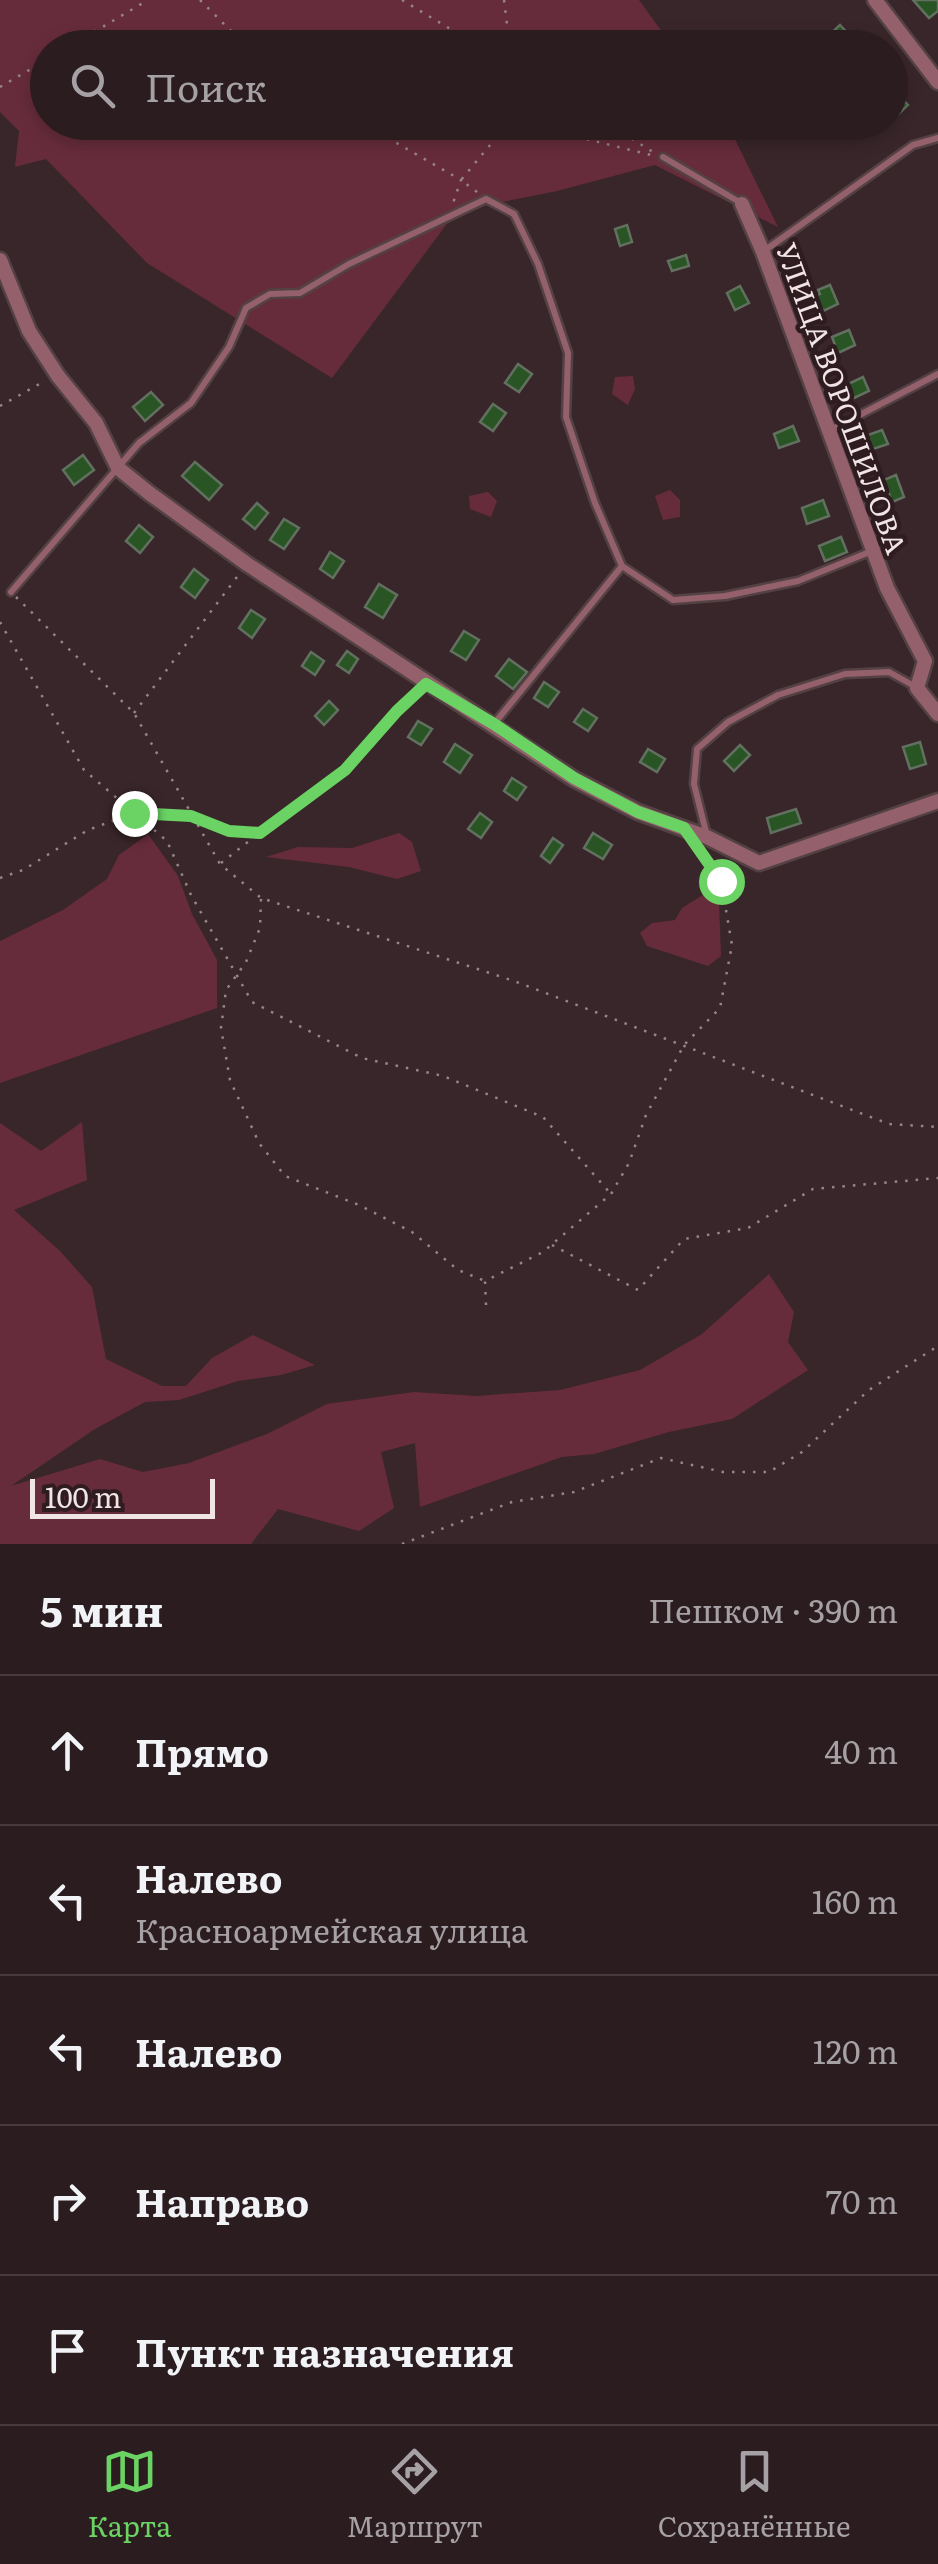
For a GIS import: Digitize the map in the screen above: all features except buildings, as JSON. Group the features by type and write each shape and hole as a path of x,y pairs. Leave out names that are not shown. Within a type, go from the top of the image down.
{"street":[{"path":"876,0 899,30"},
{"path":"908,42 938,82"},
{"name":"УЛИЦА ВОРОШИЛОВА","path":"742,204 887,588 924,662 917,688"},
{"path":"0,260 29,330 58,376 96,423 118,468 247,564 574,778 638,812 707,837 759,863 938,801"},
{"path":"917,688 938,714"}],"lane":[{"path":"762,252 913,145 938,138"},
{"path":"663,158 742,204"},
{"path":"10,592 139,442 191,403 229,346 246,308 270,294 300,292 486,198 514,214 538,264 568,353 566,417 595,503 622,566 673,600 726,596 798,581 873,551"},
{"path":"828,432 938,374"},
{"path":"494,724 622,566"},
{"path":"707,837 694,784 698,749 728,722 778,695 844,674 890,672 917,688"}],"path":[{"path":"97,30 148,0"},
{"path":"200,0 234,30"},
{"path":"401,0 452,30"},
{"path":"504,0 508,30"},
{"path":"0,87 30,70"},
{"path":"391,140 486,198"},
{"path":"449,216 461,180 492,140"},
{"path":"590,140 663,158"},
{"path":"634,140 663,158"},
{"path":"0,406 29,387 58,376"},
{"path":"134,713 247,564"},
{"path":"10,592 134,713 220,864 261,898 514,981 889,1124 938,1127"},
{"path":"0,622 84,770 168,840 191,895 252,1002 362,1058 443,1076 543,1117 611,1194"},
{"path":"220,864 345,770 426,684"},
{"path":"0,878 23,870 88,830 134,813 191,816 229,831 260,833"},
{"path":"261,898 260,928 226,990 221,1028 230,1080 258,1143 285,1176 360,1205 412,1232 458,1270 485,1281 543,1252 611,1194 629,1163 646,1115 684,1044 720,1008 732,945 721,881 684,828"},
{"path":"552,1244 638,1290 684,1239 748,1228 813,1189 938,1178"},
{"path":"485,1281 486,1305"},
{"path":"402,1544 512,1502 574,1492 661,1458 693,1462 723,1472 768,1472 802,1452 869,1390 938,1346"}],"shaded area":[{"path":"0,0 639,0 661,30 30,30 30,140 735,140 778,227 655,165 487,205 449,221 332,378 147,263 46,159 15,167 19,131 0,112"},
{"path":"633,376 635,389 628,405 612,394 615,377"},
{"path":"670,490 680,500 680,517 663,520 655,496"},
{"path":"488,492 497,501 491,517 470,509 469,496"},
{"path":"399,833 412,842 421,871 397,879 349,867 266,857 298,847 352,848"},
{"path":"148,834 178,876 192,914 217,960 217,1008 0,1083 0,941 63,910 107,879 119,855"},
{"path":"703,895 719,901 721,956 708,966 647,946 640,933 652,923 675,920 682,908"},
{"path":"82,1122 87,1180 14,1210 60,1251 92,1287 106,1359 162,1386 186,1386 212,1358 253,1335 315,1365 238,1381 179,1400 145,1402 95,1429 11,1486 100,1459 143,1472 189,1463 267,1434 327,1404 414,1392 476,1396 560,1390 640,1370 702,1334 769,1274 794,1312 788,1342 808,1370 732,1419 594,1454 562,1457 420,1507 415,1443 381,1452 394,1508 359,1531 278,1509 251,1544 0,1544 0,1123 41,1151"}],"route":[{"path":"134,813 191,816 229,831 260,833 345,770 426,684 574,778 638,812 684,828 721,881"}]}
